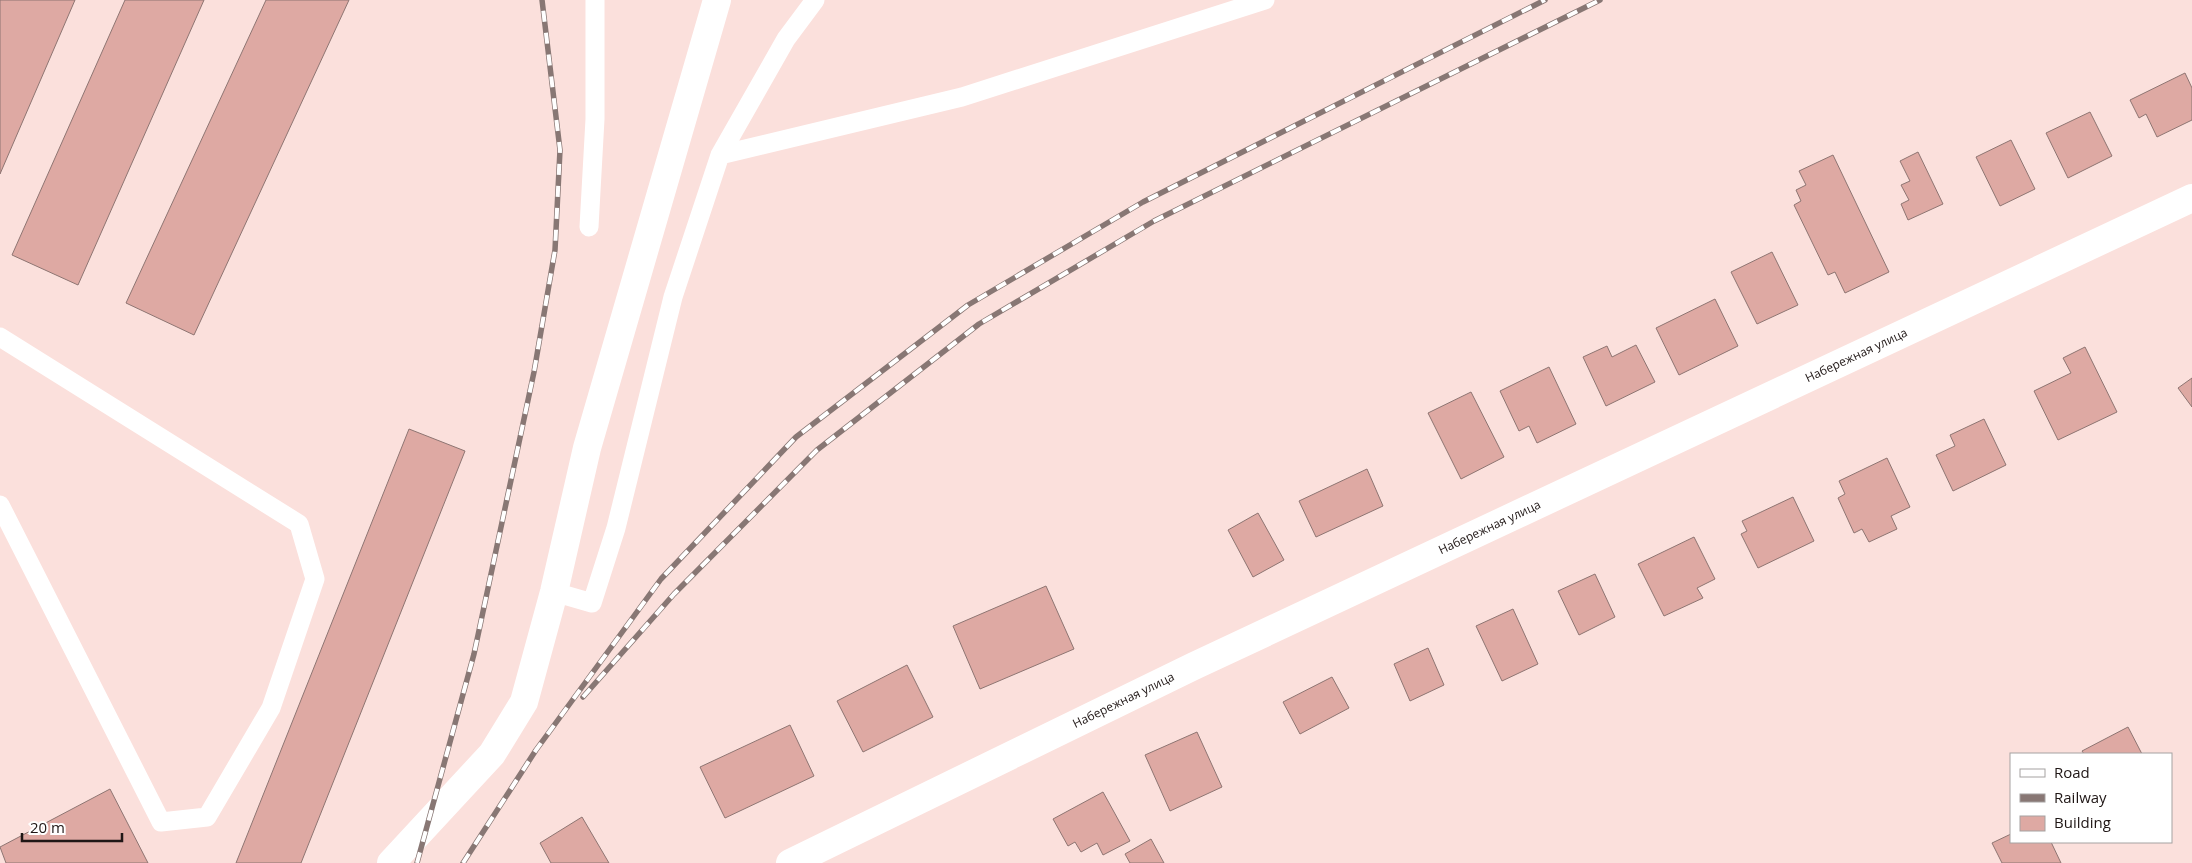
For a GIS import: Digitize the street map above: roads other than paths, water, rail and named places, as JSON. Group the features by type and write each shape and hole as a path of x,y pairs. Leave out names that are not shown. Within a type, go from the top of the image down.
{"street":[{"path":"390,863 492,754 524,702 554,592 586,448 717,0"},
{"name":"Набережная улица","path":"790,863 1194,666 2191,201"}],"lane":[{"path":"590,227 595,119 595,0"},
{"path":"554,592 592,603 616,528 673,297 720,155 786,39 815,0"},
{"path":"720,155 962,98 1265,0"},
{"path":"0,337 299,524 314,579 271,708 206,817 162,822 0,505"}],"railway":[{"path":"417,863 474,654 534,372 555,250 560,150 542,0"},
{"path":"463,863 536,750 661,579 796,437 968,305 1143,202 1545,0"},
{"path":"583,697 674,594 817,450 979,324 1154,221 1600,0"}]}
